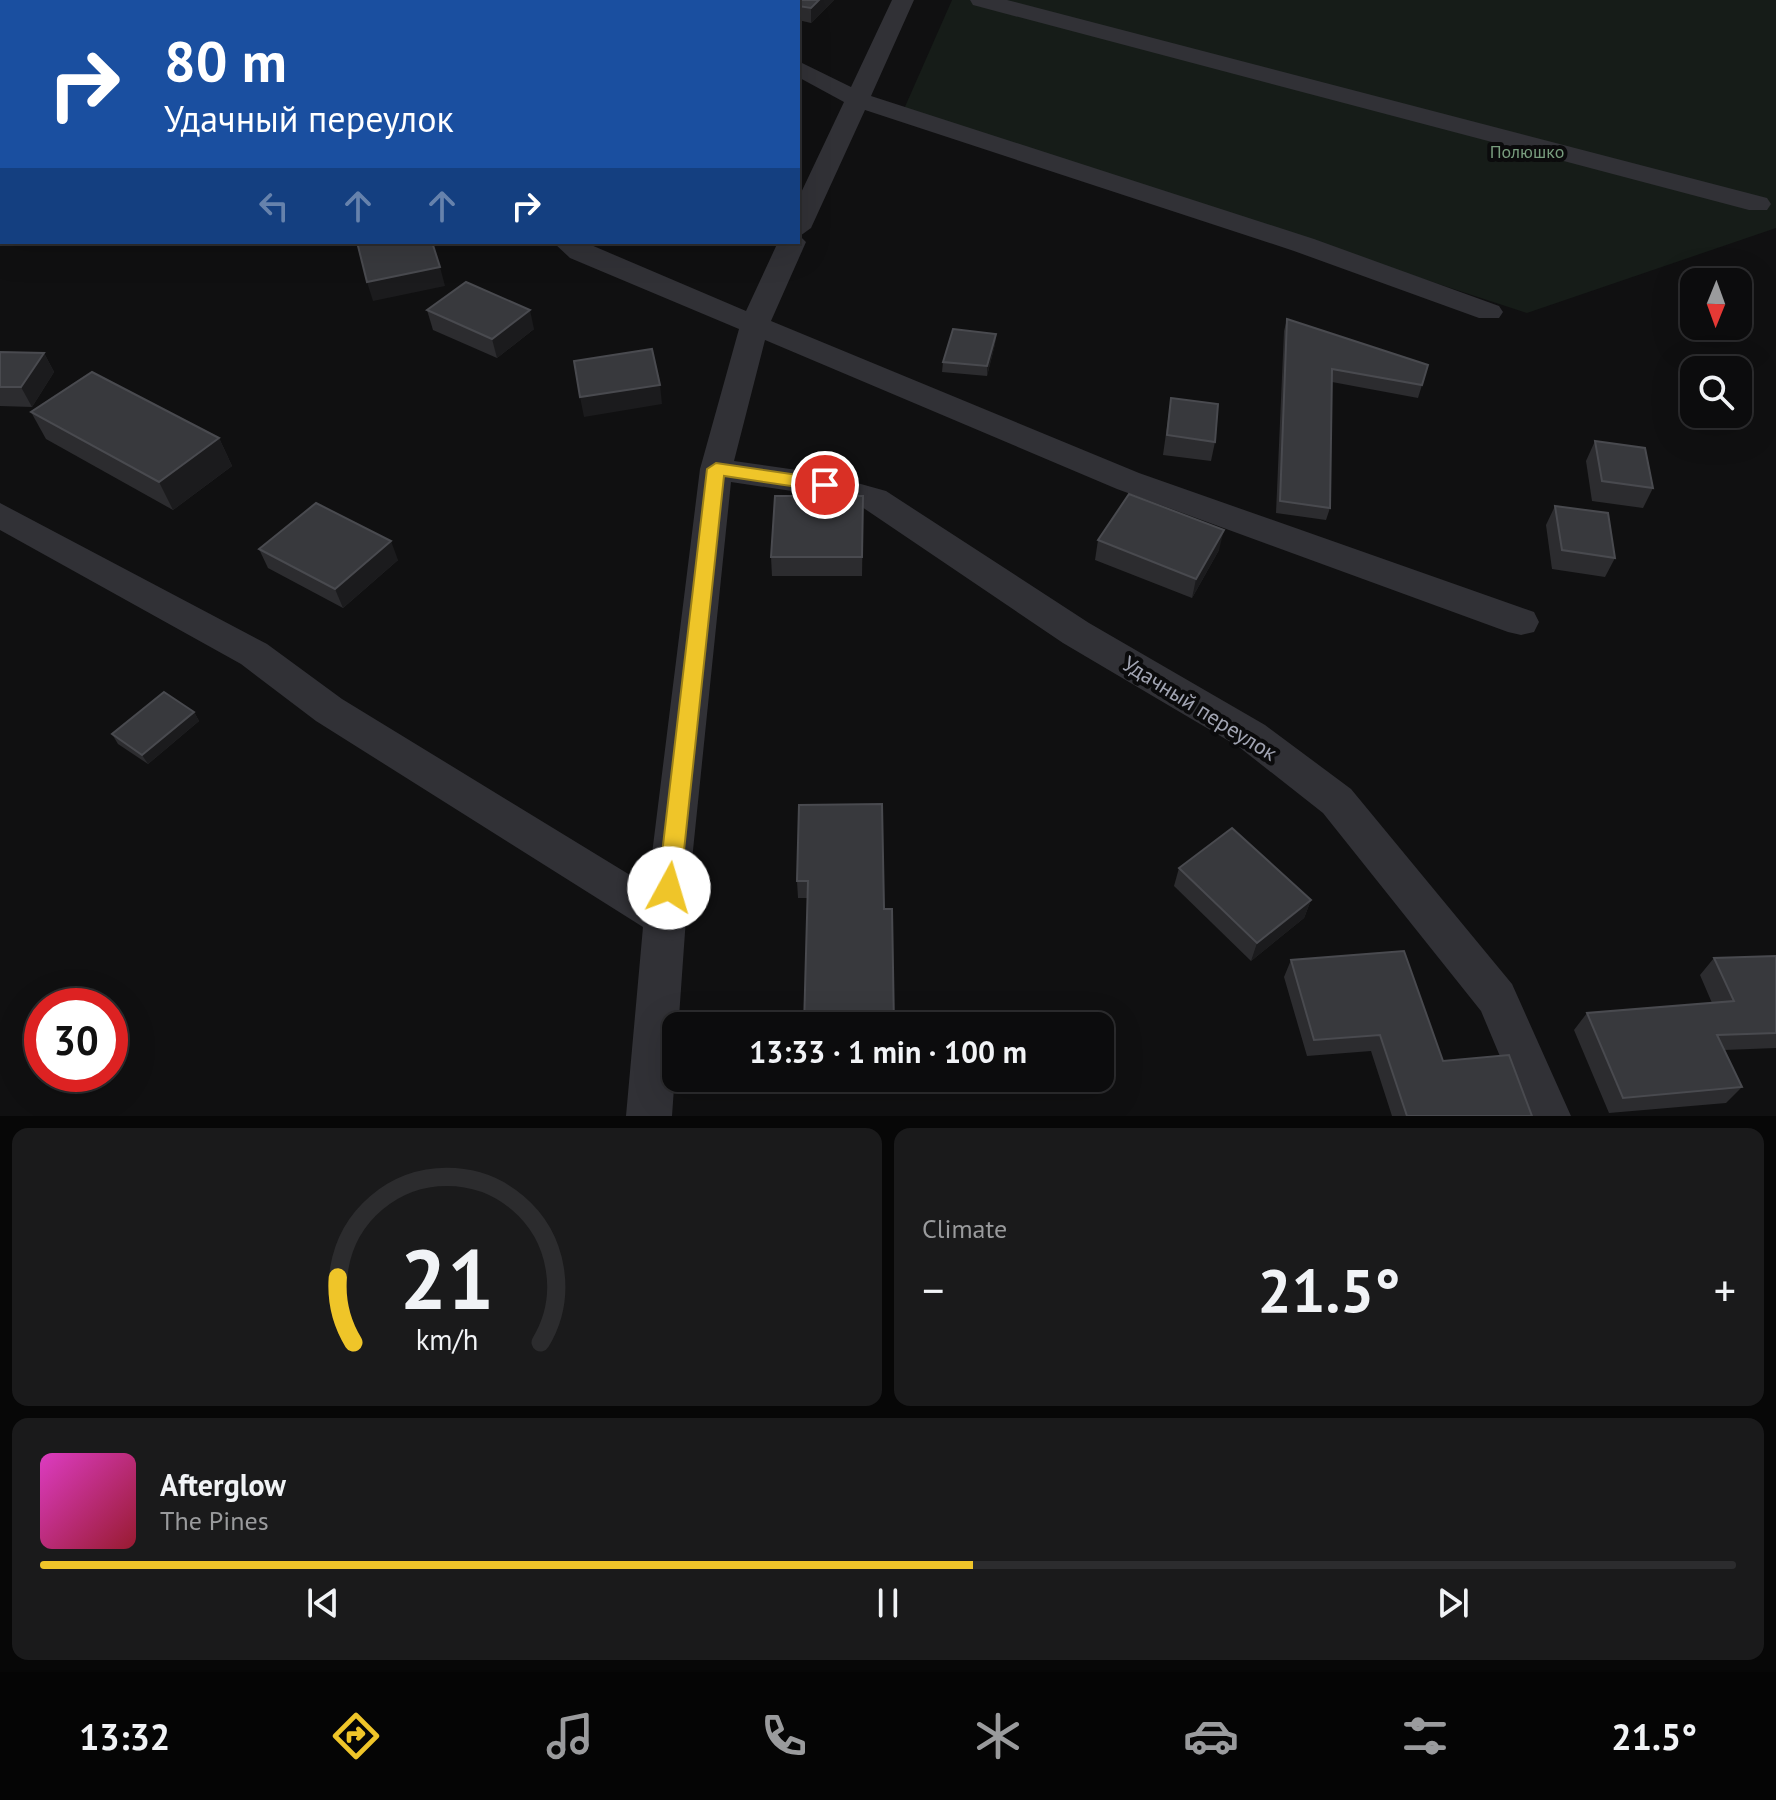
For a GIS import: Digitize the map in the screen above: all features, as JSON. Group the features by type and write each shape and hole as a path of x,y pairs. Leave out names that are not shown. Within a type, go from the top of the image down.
{"street":[{"path":"800,224 903,0"},
{"path":"981,0 1758,204"},
{"path":"800,69 856,99 1304,245 1489,312"},
{"path":"570,244 580,252 754,326 1128,481 1521,622"},
{"path":"649,1116 665,918 716,469 754,326 791,244"},
{"name":"Удачный переулок","path":"716,469 825,485 874,499 1076,633 1252,736 1337,801 1497,998 1548,1116"},
{"path":"0,515 254,654 329,710 665,918"}],"green space":[{"name":"Полюшко","path":"952,0 1776,0 1776,228 1527,313 904,109"}],"building":[{"path":"800,0 819,0 811,8 800,6"},
{"path":"358,244 433,244 440,267 367,282"},
{"path":"466,282 530,310 492,339 427,310"},
{"path":"1287,319 1428,365 1422,385 1332,369 1330,508 1280,501"},
{"path":"953,329 996,334 987,366 943,362"},
{"path":"652,349 660,385 580,397 574,361"},
{"path":"0,352 44,353 21,387 0,387"},
{"path":"92,372 219,438 159,482 31,412"},
{"path":"1171,398 1218,404 1215,442 1167,435"},
{"path":"1595,441 1645,448 1653,488 1602,481"},
{"path":"1129,494 1224,530 1196,579 1098,540"},
{"path":"775,496 863,496 862,557 771,557"},
{"path":"316,503 391,541 335,589 259,549"},
{"path":"1555,506 1608,513 1615,558 1562,550"},
{"path":"164,692 194,712 142,755 112,734"},
{"path":"882,804 884,909 892,909 894,1012 804,1012 808,881 797,881 799,805"},
{"path":"1232,828 1311,900 1257,943 1179,868"},
{"path":"1404,951 1443,1061 1509,1055 1532,1116 1407,1116 1380,1035 1314,1040 1291,960"},
{"path":"1776,956 1776,1033 1717,1035 1742,1087 1623,1098 1587,1013 1734,1001 1714,958"}],"route":[{"path":"669,888 716,469 825,485"}]}
